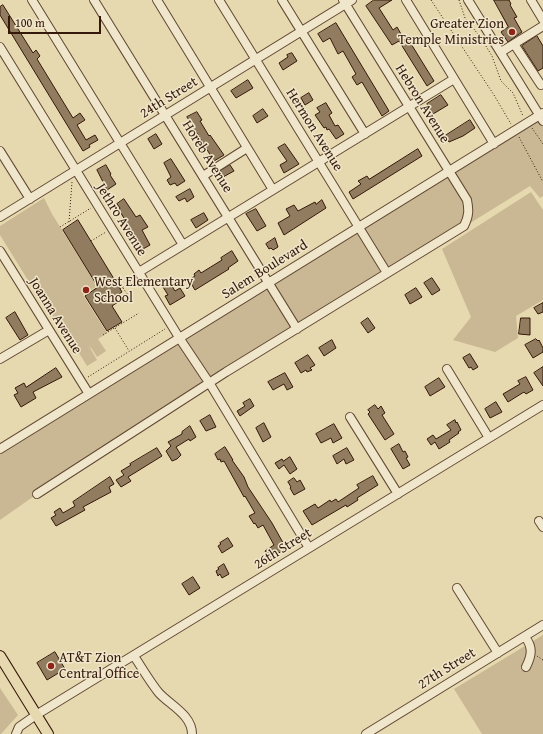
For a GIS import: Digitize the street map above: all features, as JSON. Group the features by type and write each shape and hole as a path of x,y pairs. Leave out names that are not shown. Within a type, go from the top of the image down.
{"main road":[{"path":"0,656 48,734"}],"street":[{"path":"32,0 183,245"},
{"name":"Horeb Avenue","path":"94,0 297,328"},
{"path":"157,0 273,190"},
{"name":"Hermon Avenue","path":"219,0 387,273"},
{"path":"282,0 365,134"},
{"path":"406,0 494,144"},
{"path":"468,0 542,116"},
{"path":"531,0 543,20"},
{"name":"24th Street","path":"0,217 256,60 347,1"},
{"name":"Hebron Avenue","path":"347,1 408,107 466,200 469,209 464,226 387,273"},
{"path":"501,52 543,26"},
{"path":"514,44 542,86"},
{"name":"Jethro Avenue","path":"0,47 171,325 210,384 309,548"},
{"path":"516,76 529,68"},
{"path":"140,274 228,217 454,79"},
{"name":"Salem Boulevard","path":"0,449 494,144 542,116"},
{"path":"203,176 247,148"},
{"path":"0,151 30,199"},
{"name":"Joanna Avenue","path":"0,251 89,394"},
{"path":"37,494 210,384 226,372 387,273"},
{"path":"1,357 49,330"},
{"path":"447,369 489,438"},
{"name":"26th Street","path":"16,734 19,727 36,715 543,405"},
{"path":"350,418 398,494"},
{"path":"457,588 498,653"},
{"name":"27th Street","path":"366,734 543,625"},
{"path":"525,636 532,648 530,659 526,667"},
{"path":"134,656 159,693 183,715 192,728 192,734"}],"path":[{"path":"431,0 494,95 512,126"},
{"path":"459,0 465,18 481,38 492,56 501,81 513,93 518,108 525,119"},
{"path":"532,128 543,144"},
{"path":"518,136 543,182"},
{"path":"69,222 72,180 76,170"},
{"path":"60,227 97,205"},
{"path":"91,241 112,228"},
{"path":"130,298 121,288 140,274"},
{"path":"103,335 139,313"},
{"path":"124,322 126,326"},
{"path":"80,381 171,325"},
{"path":"115,328 129,351"}],"shaded area":[{"path":"543,113 543,196 540,198 530,186 210,384 37,494 0,520 0,450"},
{"path":"531,192 543,210 543,300 516,316 518,338 495,352 453,340 471,317 442,249"},
{"path":"44,198 52,214 97,286 83,295 107,333 98,339 106,351 97,357 89,346 97,360 87,366 71,340 55,324 0,235 0,226"},
{"path":"543,635 543,734 482,734 454,689"},
{"path":"0,688 18,715 1,734 0,734"}],"building":[{"path":"374,0 392,0 379,8 393,30 397,27 405,41 408,39 434,81 427,86 399,41 392,45 366,6"},
{"path":"494,0 509,0 510,5 517,17 514,18 522,32 508,42 501,32 508,27"},
{"path":"3,5 33,53 36,50 40,56 37,59 73,118 80,113 85,120 77,125 86,140 95,135 98,140 89,145 90,147 83,151 0,15 0,7"},
{"path":"336,23 389,111 382,116 362,82 357,85 352,77 356,74 343,51 338,54 330,38 323,42 318,34"},
{"path":"537,36 543,46 543,68 538,71 522,46"},
{"path":"292,53 297,61 283,70 279,63 288,57 287,55"},
{"path":"248,80 253,88 236,98 231,91"},
{"path":"309,93 313,100 305,105 301,98"},
{"path":"441,95 448,105 433,114 427,104"},
{"path":"326,103 332,113 329,115 335,126 338,125 344,134 336,139 329,129 327,130 326,127 324,128 315,115 320,112 317,108"},
{"path":"263,109 268,116 257,123 253,116"},
{"path":"197,112 202,120 200,121 209,136 210,135 224,155 214,161 187,117"},
{"path":"470,120 475,128 463,136 449,142 445,136"},
{"path":"156,134 162,144 154,149 148,139"},
{"path":"285,144 299,164 284,173 280,165 287,161 278,148"},
{"path":"418,149 422,156 353,199 349,192 361,184 358,181 367,176 369,179"},
{"path":"171,159 185,181 177,186 175,183 170,185 167,180 171,177 164,163"},
{"path":"106,165 116,184 107,190 97,170"},
{"path":"230,165 234,171 223,177 220,171"},
{"path":"190,189 194,197 187,202 185,198 179,201 176,197"},
{"path":"124,199 136,217 140,215 148,227 142,230 150,245 143,249 119,210 120,208 117,204"},
{"path":"322,200 326,208 284,235 278,223 290,216 286,209 294,205 298,211"},
{"path":"256,209 266,226 257,231 246,214"},
{"path":"204,213 208,220 196,228 191,220"},
{"path":"78,220 122,292 114,297 118,302 112,306 122,322 107,331 85,296 98,287 63,230"},
{"path":"275,238 278,247 273,250 271,248 269,249 266,244"},
{"path":"232,251 238,261 228,268 229,269 195,290 189,280 195,276 194,274 199,270 201,273 222,260 221,258"},
{"path":"432,278 440,290 432,295 424,283"},
{"path":"170,283 175,291 180,288 185,296 170,305 165,296 168,295 163,287"},
{"path":"416,288 422,297 410,304 405,295"},
{"path":"543,303 543,312 538,314 534,308"},
{"path":"15,312 28,335 20,340 6,318"},
{"path":"368,318 375,328 368,333 361,323"},
{"path":"521,318 530,318 530,335 519,334"},
{"path":"536,339 538,341 539,340 543,348 543,352 533,358 525,345"},
{"path":"332,340 336,348 324,356 319,348"},
{"path":"470,354 478,367 473,370 471,367 469,368 463,358"},
{"path":"308,355 315,365 310,368 312,370 307,372 306,370 301,373 295,363"},
{"path":"543,367 543,386 534,373"},
{"path":"56,368 62,377 33,392 36,398 21,407 14,395 18,393 15,388 24,383 26,387"},
{"path":"285,373 293,387 287,390 284,384 273,390 268,382"},
{"path":"526,377 533,390 526,394 524,392 508,402 503,394 520,384 518,381"},
{"path":"439,378 445,387 430,396 425,387"},
{"path":"250,399 254,406 240,416 237,411 245,406 243,403"},
{"path":"496,402 502,412 490,418 485,409"},
{"path":"375,405 378,409 381,406 385,413 382,415 394,434 385,440 368,414 370,412 368,410"},
{"path":"210,415 216,427 206,431 200,421"},
{"path":"455,420 461,430 458,432 459,433 449,440 450,442 439,449 435,442 431,445 427,439 433,435 436,439 451,430 447,425"},
{"path":"264,423 271,437 263,442 256,428"},
{"path":"334,424 342,438 333,443 331,438 321,443 316,434"},
{"path":"190,426 196,437 190,441 189,439 176,447 181,455 172,461 166,451 171,446 168,442 182,434 182,432"},
{"path":"399,444 403,452 405,451 408,457 406,458 410,465 403,469 391,449"},
{"path":"225,447 286,548 270,559 265,551 274,545 263,525 258,528 255,523 254,524 249,516 255,513 245,496 244,497 224,461 221,462 220,459 218,460 215,454"},
{"path":"157,448 162,456 128,477 131,481 121,487 116,480 124,475 121,471"},
{"path":"347,448 354,460 346,464 344,459 337,464 333,456"},
{"path":"290,457 297,469 290,474 284,465 279,469 275,463"},
{"path":"373,476 378,485 357,498 358,500 347,507 346,505 312,525 303,511 315,504 318,508 330,500 331,502 336,499 338,502 359,488 357,485"},
{"path":"110,477 114,484 109,487 111,492 83,507 85,510 56,526 51,518 56,515 54,512 60,508 63,513 75,506 73,502"},
{"path":"294,478 297,482 300,480 305,489 294,495 288,482"},
{"path":"228,538 233,546 222,553 218,546"},
{"path":"224,564 229,574 222,578 220,574 218,576 216,571"},
{"path":"193,577 200,588 189,595 182,584"},
{"name":"AT&T Zion Central Office","path":"55,652 65,669 47,680 37,663"}],"place":[{"name":"Greater Zion Temple Ministries","path":"512,32"},
{"name":"West Elementary School","path":"86,290"},
{"name":"AT&T Zion Central Office","path":"51,666"}]}
